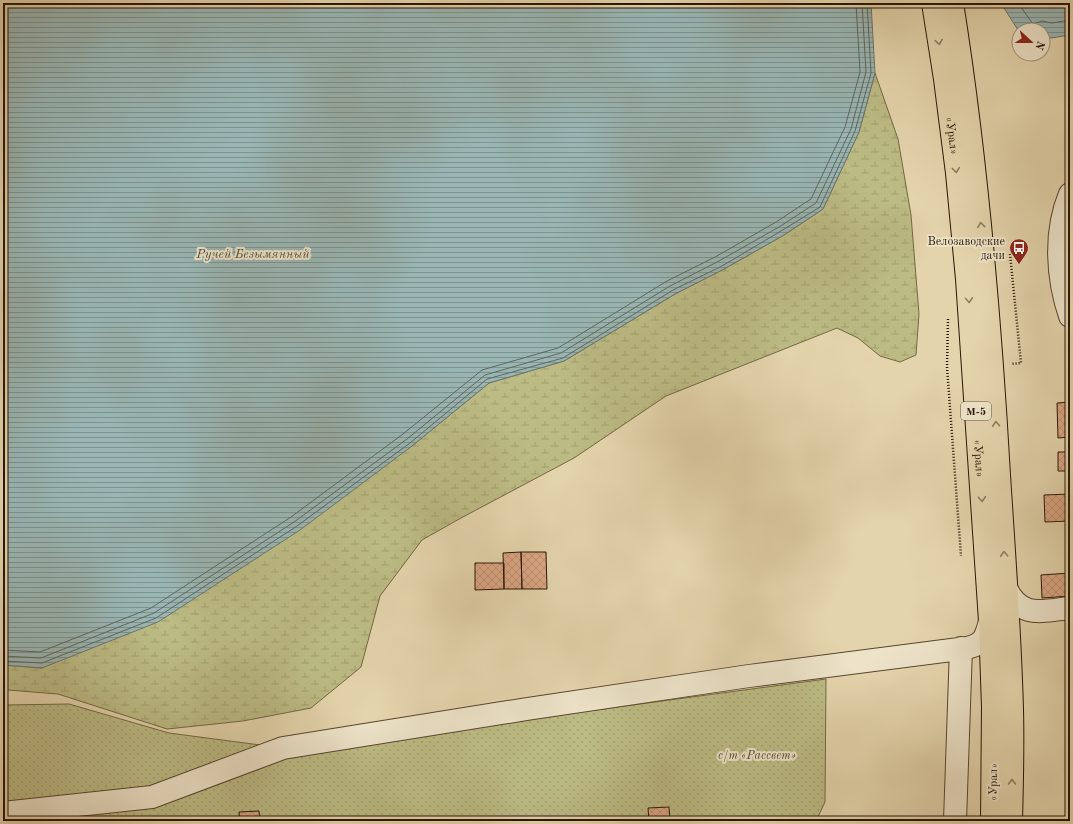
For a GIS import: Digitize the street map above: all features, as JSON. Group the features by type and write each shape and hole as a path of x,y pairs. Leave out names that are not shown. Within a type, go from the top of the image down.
{"highway":[{"name":"«Урал»","path":"933,3 948,102 967,278 990,622 993,707 992,821"},
{"name":"«Урал»","path":"952,3 964,76 976,172 992,365 1012,711 1011,821"}],"lane":[{"path":"1070,194 1062,218 1058,241 1065,303 1070,316"},
{"path":"1006,588 1012,600 1019,607 1029,611 1070,608"},
{"path":"1009,643 1014,628 1020,620 1028,613 1036,611"},
{"path":"3,813 152,797 283,748 550,705 757,675 966,648 979,644 982,641 990,622"},
{"path":"966,648 982,650 986,653 991,664"},
{"path":"955,821 966,648"}],"green space":[{"path":"875,73 898,139 911,215 919,314 916,355 900,362 880,356 858,338 837,328 666,396 574,458 422,540 380,596 361,667 311,708 243,721 167,729 58,694 8,690 3,691 3,665 42,668 412,446 489,383 564,361 675,294 724,269 784,235 823,209 859,132"},
{"name":"с/т «Рассвет»","path":"826,679 825,802 816,821 3,821 3,705 69,704 169,733 298,750"}],"water":[{"name":"Ручей Безымянный","path":"3,3 871,3 875,73 859,132 823,209 784,235 724,269 675,294 564,361 489,383 412,446 300,530 158,622 42,668 3,665"},
{"path":"1003,3 1070,3 1070,35 1051,38 1051,22 1013,22 1004,8"}],"building":[{"path":"1070,402 1070,437 1058,438 1057,403"},
{"path":"1058,452 1070,452 1070,471 1058,471"},
{"path":"1070,494 1070,521 1045,522 1044,495"},
{"path":"521,552 522,589 504,589 503,553"},
{"path":"521,552 546,552 547,589 522,589"},
{"path":"475,563 504,563 504,589 475,590"},
{"path":"1070,573 1070,596 1042,598 1041,575"},
{"path":"669,807 670,821 649,821 648,808"},
{"path":"259,811 260,821 240,821 239,812"}],"place":[{"name":"Велозаводские дачи","path":"1019,265"}]}
